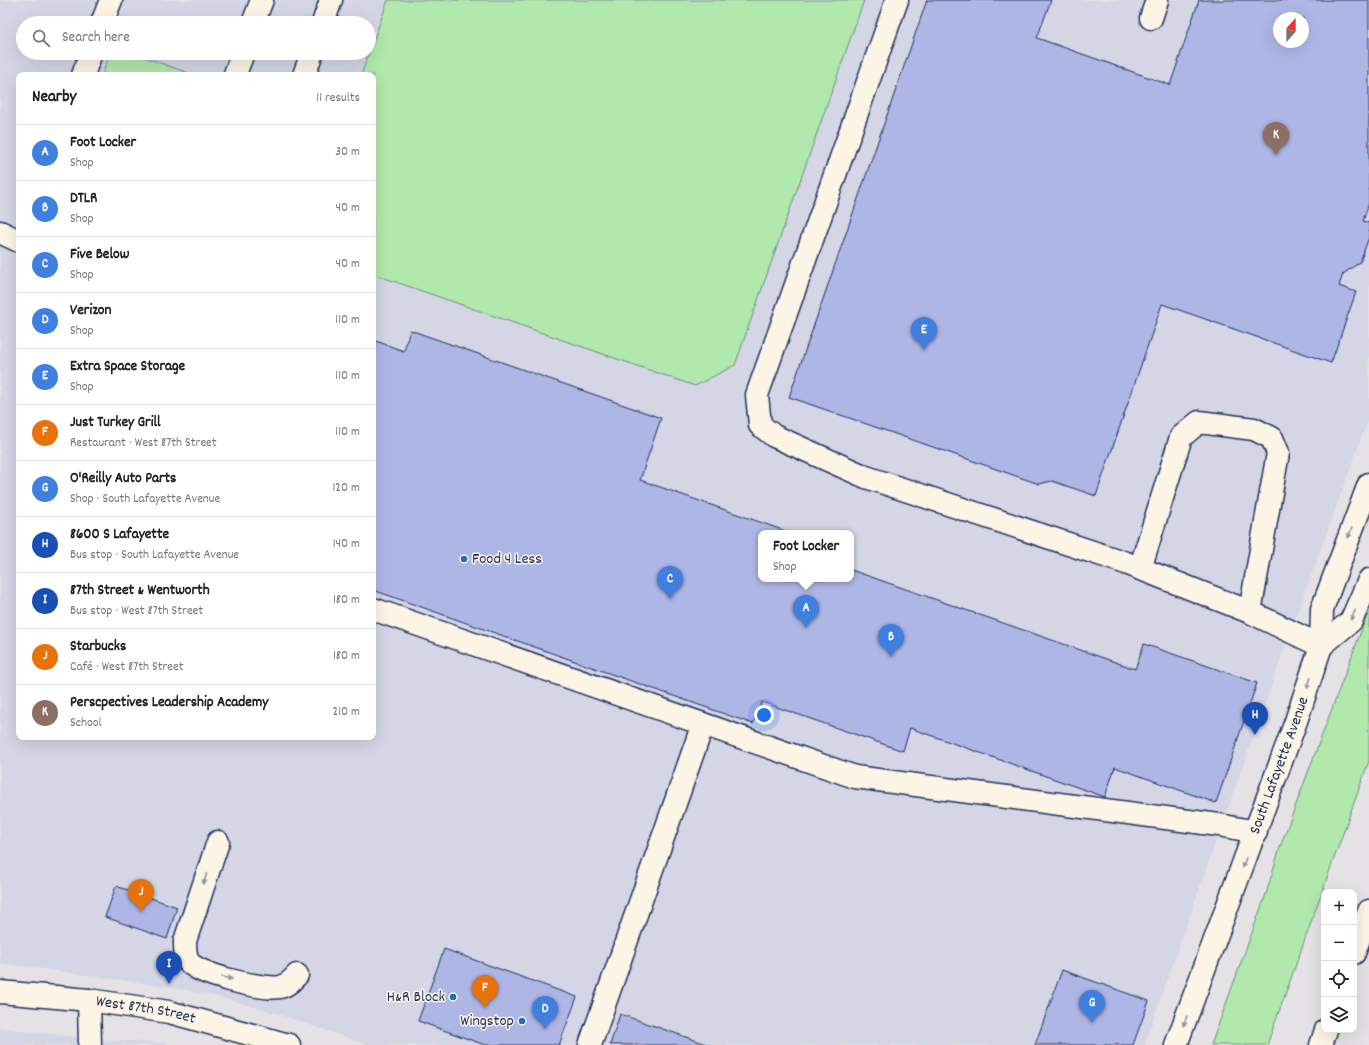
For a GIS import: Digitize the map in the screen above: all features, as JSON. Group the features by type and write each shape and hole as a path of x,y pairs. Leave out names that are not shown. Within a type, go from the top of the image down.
{"main road":[{"path":"104,16 110,0"},
{"path":"256,16 262,0"},
{"path":"325,16 331,0"},
{"path":"897,0 757,395 760,425 774,436 866,477 1126,563 1250,612 1321,646 1350,621 1369,580"},
{"path":"84,72 88,60"},
{"path":"236,72 240,60"},
{"path":"305,72 309,60"},
{"path":"0,232 16,240"},
{"path":"1140,569 1181,437 1199,422 1254,429 1272,438 1278,453 1250,612"},
{"name":"South Lafayette Avenue","path":"1176,1045 1296,721 1321,646 1322,609 1369,484"},
{"path":"376,610 855,777 1204,823 1256,832"},
{"path":"590,1045 703,724"},
{"path":"218,842 184,941 189,963 199,970 213,975 264,987 280,987 290,983 297,975"},
{"path":"1357,945 1369,911"},
{"name":"West 87th Street","path":"0,992 89,1000 169,1012 289,1045"},
{"path":"89,1000 90,1045"},
{"path":"1321,1045 1325,1033"}],"shaded area":[{"path":"0,0 388,0 376,33 376,16 16,16 16,60 366,60 362,72 16,72 16,740 376,740 376,275 695,386 735,365 864,0 1369,0 1369,417 1282,655 1144,1045 369,1045 266,1010 215,996 170,987 0,963"},
{"path":"0,1028 94,1039 165,1043 173,1045 0,1045"}],"green space":[{"path":"388,0 864,0 735,365 695,386 376,275 376,72 362,72 366,60 376,60 376,33"},
{"path":"107,60 152,60 186,72 103,72"},
{"path":"1369,610 1369,761 1323,889 1321,889 1321,895 1267,1045 1211,1045 1266,894 1280,847"}],"building":[{"path":"927,0 1051,0 1037,38 1170,85 1199,0 1369,0 1369,203 1363,221 1369,223 1369,237 1360,262 1343,274 1339,286 1356,292 1331,363 1162,304 1096,496 1052,481 1039,484 789,397"},
{"path":"410,330 661,418 640,480 782,530 758,530 758,582 854,582 854,571 1135,669 1144,644 1257,683 1216,803 1115,767 1105,797 910,728 903,751 762,702 753,724 376,591 376,341 404,351"},
{"path":"116,886 177,907 167,939 105,917"},
{"path":"444,949 577,997 559,1045 485,1045 418,1021"},
{"path":"1062,970 1149,1001 1133,1045 1035,1045"},
{"path":"620,1014 709,1045 610,1045"}],"place":[{"name":"Perscpectives Leadership Academy","path":"1276,155"},
{"name":"Extra Space Storage","path":"924,350"},
{"name":"Food 4 Less","path":"464,559"},
{"name":"Five Below","path":"670,599"},
{"name":"Foot Locker","path":"806,628"},
{"name":"DTLR","path":"891,657"},
{"name":"8600 S Lafayette","path":"1255,735"},
{"name":"Starbucks","path":"141,912"},
{"name":"87th Street & Wentworth","path":"169,984"},
{"name":"H&R Block","path":"453,997"},
{"name":"Just Turkey Grill","path":"485,1008"},
{"name":"Wingstop","path":"522,1021"},
{"name":"O'Reilly Auto Parts","path":"1092,1023"},
{"name":"Verizon","path":"545,1029"}]}
